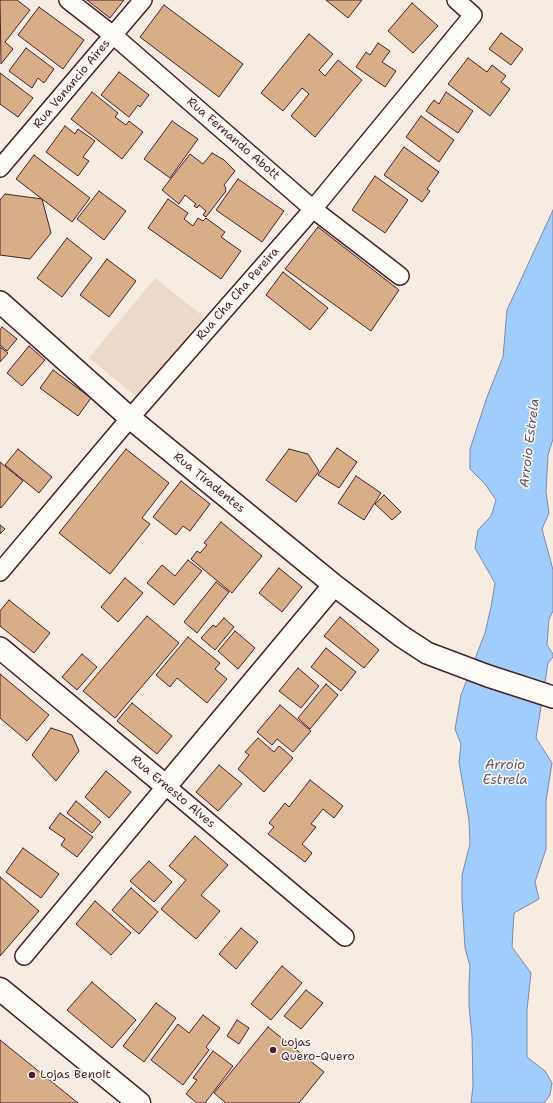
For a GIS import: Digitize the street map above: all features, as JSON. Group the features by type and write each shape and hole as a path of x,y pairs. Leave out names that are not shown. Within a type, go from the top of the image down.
{"main road":[{"path":"0,989 139,1103"}],"street":[{"name":"Rua Fernando Abott","path":"68,0 113,35 313,209 400,276"},
{"name":"Rua Venancio Aires","path":"0,168 143,0"},
{"name":"Rua Cha Cha Pereira","path":"0,572 130,418 313,209 473,15 456,0"},
{"name":"Rua Tiradentes","path":"0,302 130,418 334,585 401,636 427,653 488,676 553,697"},
{"path":"24,956 334,585"},
{"name":"Rua Ernesto Alves","path":"0,648 345,937"}],"shaded area":[{"path":"155,278 204,317 138,398 89,358"}],"water":[{"name":"Arroio Estrela","path":"553,210 553,439 548,455 546,492 549,513 542,529 553,570 553,611 549,619 547,645 553,654 553,657 548,663 536,738 552,763 546,801 546,849 535,882 539,899 514,913 512,947 531,973 527,1010 527,1057 545,1071 552,1083 550,1095 544,1103 471,1103 473,1086 472,1036 469,1006 470,966 465,948 462,899 462,875 470,844 469,820 459,762 461,744 455,729 461,695 485,633 491,607 495,583 475,548 478,530 491,516 496,500 485,484 470,469 470,449 487,397 503,357 507,310"}],"building":[{"path":"0,0 17,0 30,10 5,42 13,49 1,64"},
{"path":"87,0 124,0 110,18"},
{"path":"326,0 362,0 348,18"},
{"path":"412,3 438,26 413,53 388,31"},
{"path":"164,5 243,64 219,97 140,37"},
{"path":"39,7 84,40 63,69 18,35"},
{"path":"501,33 523,49 511,65 489,49"},
{"path":"309,34 333,54 319,70 325,76 338,60 362,80 315,137 291,116 309,94 302,88 283,111 261,93"},
{"path":"378,43 390,51 382,62 396,71 385,87 356,67 366,52 370,55"},
{"path":"26,48 54,69 44,83 38,78 32,88 9,71"},
{"path":"468,58 487,72 492,65 506,76 501,82 510,89 490,116 448,84"},
{"path":"119,72 149,95 140,107 138,105 129,117 101,95"},
{"path":"0,73 33,98 18,117 0,104"},
{"path":"92,92 118,113 115,117 126,125 129,121 143,132 122,159 71,119"},
{"path":"446,92 473,111 458,133 426,111 434,100 439,104"},
{"path":"421,116 454,140 439,162 406,137"},
{"path":"172,121 198,139 170,178 144,159"},
{"path":"65,126 75,134 78,129 95,141 83,157 89,161 78,176 46,152"},
{"path":"404,147 439,172 427,189 430,191 422,202 384,175"},
{"path":"212,153 224,160 235,171 224,185 226,191 206,217 203,215 206,211 199,205 197,208 194,206 196,204 185,195 179,204 162,190 190,154 203,164"},
{"path":"34,155 90,198 72,222 16,179"},
{"path":"375,176 408,200 385,233 352,210"},
{"path":"238,179 284,211 262,242 216,210"},
{"path":"99,191 126,211 104,240 77,219"},
{"path":"5,194 42,199 51,233 30,259 0,255 0,200"},
{"path":"168,199 188,213 184,219 193,226 198,218 203,221 206,218 225,232 221,237 241,251 221,279 148,228"},
{"path":"318,227 399,290 371,331 285,269"},
{"path":"67,238 92,258 62,297 37,278"},
{"path":"107,259 136,281 109,317 80,295"},
{"path":"283,272 328,308 310,330 266,295"},
{"path":"2,327 17,339 7,351 0,345 0,330"},
{"path":"29,346 45,360 22,386 7,373"},
{"path":"0,347 8,353 0,362"},
{"path":"53,370 91,398 78,416 40,388"},
{"path":"337,448 357,462 339,488 318,475"},
{"path":"18,449 52,477 39,493 5,465"},
{"path":"126,449 169,483 142,518 150,524 110,574 59,533"},
{"path":"289,449 308,454 319,471 296,502 266,480"},
{"path":"0,462 23,481 1,508 0,507"},
{"path":"356,476 381,493 364,520 338,503"},
{"path":"181,481 210,504 190,531 183,526 176,535 153,517"},
{"path":"384,495 401,512 392,520 375,504"},
{"path":"221,522 262,556 232,593 191,559 197,551 200,553 207,545 204,543"},
{"path":"0,525 5,529 0,534"},
{"path":"188,560 202,571 174,605 147,583 162,565 175,576"},
{"path":"279,568 302,587 282,612 259,593"},
{"path":"125,578 143,593 118,622 101,607"},
{"path":"216,582 229,592 197,633 184,622"},
{"path":"9,600 50,633 34,653 0,626 0,611"},
{"path":"147,616 179,643 115,718 83,691"},
{"path":"340,617 379,650 364,668 324,636"},
{"path":"224,618 234,627 215,650 201,638 213,625 216,627"},
{"path":"235,631 255,648 238,669 218,651"},
{"path":"188,637 220,663 215,669 227,679 207,703 177,678 170,687 156,675"},
{"path":"326,648 356,672 341,691 311,667"},
{"path":"82,654 97,667 77,690 62,677"},
{"path":"298,668 319,686 301,708 279,691"},
{"path":"0,674 49,715 27,741 0,718"},
{"path":"326,684 338,695 310,729 298,718"},
{"path":"132,703 172,736 157,754 117,721"},
{"path":"280,705 311,731 293,752 277,739 272,745 257,732"},
{"path":"51,728 72,735 79,751 56,781 32,755"},
{"path":"258,738 274,752 279,746 293,758 264,792 238,769 249,755 245,752"},
{"path":"219,765 242,784 218,811 196,792"},
{"path":"106,771 131,792 109,818 85,797"},
{"path":"310,780 343,806 334,818 323,809 311,824 316,827 302,844 312,853 305,862 268,834 274,827 269,823 285,803 289,807"},
{"path":"76,801 101,822 92,833 67,813"},
{"path":"60,813 93,837 77,857 61,845 65,839 49,828"},
{"path":"195,836 228,865 201,895 220,911 196,939 161,909 186,880 169,866"},
{"path":"23,848 59,874 41,898 6,872"},
{"path":"149,861 172,882 154,902 130,881"},
{"path":"0,877 39,911 0,956"},
{"path":"131,888 158,912 139,934 112,910"},
{"path":"95,901 131,933 111,955 76,924"},
{"path":"241,928 258,942 236,969 219,954"},
{"path":"282,966 302,983 271,1020 251,1004"},
{"path":"92,982 136,1020 112,1048 67,1010"},
{"path":"306,990 323,1003 301,1029 284,1016"},
{"path":"156,1003 176,1018 144,1062 123,1046"},
{"path":"203,1015 220,1028 206,1047 209,1050 183,1085 151,1060 178,1024 189,1033"},
{"path":"237,1020 249,1028 239,1044 227,1036"},
{"name":"Lojas Quero-Quero","path":"268,1027 324,1072 299,1103 226,1103 214,1093"},
{"path":"0,1040 78,1103 0,1103"},
{"path":"213,1051 233,1066 205,1103 197,1103 186,1094 197,1080 193,1078"}],"place":[{"name":"Lojas Quero-Quero","path":"273,1050"},
{"name":"Lojas Benoit","path":"32,1075"}]}
